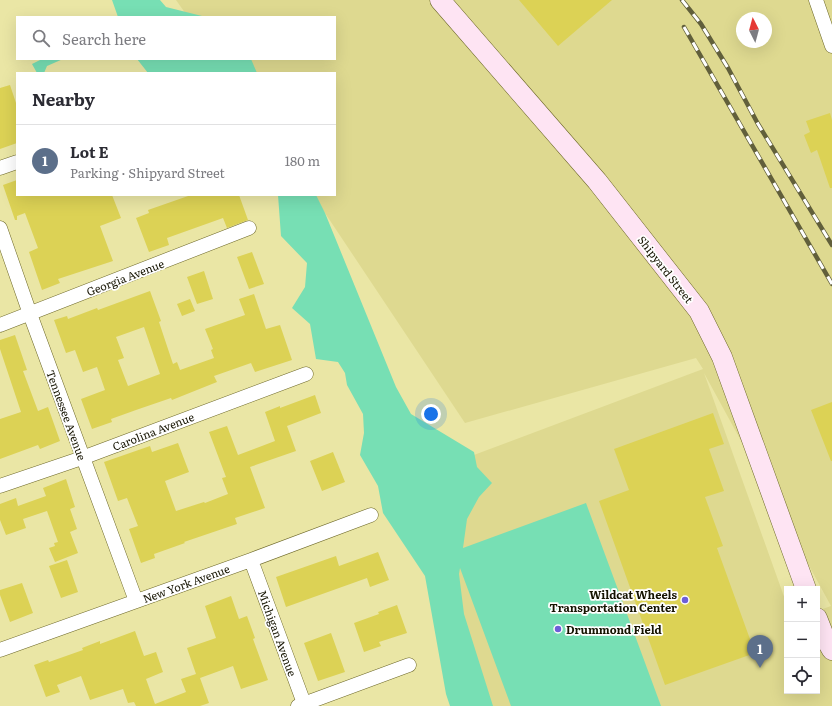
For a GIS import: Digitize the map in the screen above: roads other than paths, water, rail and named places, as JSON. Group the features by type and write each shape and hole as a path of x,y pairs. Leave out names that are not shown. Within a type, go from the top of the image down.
{"street":[{"name":"Shipyard Street","path":"440,0 597,181 699,311 722,357 805,586"},
{"path":"816,0 832,46"},
{"path":"0,168 16,162"},
{"name":"Tennessee Avenue","path":"0,228 82,458 136,601"},
{"name":"Georgia Avenue","path":"0,325 249,228"},
{"name":"Carolina Avenue","path":"0,486 82,458 306,374"},
{"name":"New York Avenue","path":"0,650 251,560 371,515"},
{"name":"Michigan Avenue","path":"251,560 302,705"},
{"path":"819,622 832,650"},
{"path":"302,705 409,665"}],"railway":[{"path":"682,0 701,24 728,68 758,124 832,245"},
{"path":"684,27 832,284"}],"place":[{"name":"Wildcat Wheels Transportation Center","path":"685,600"},
{"name":"Drummond Field","path":"558,629"},
{"name":"Lot E","path":"760,668"}]}
